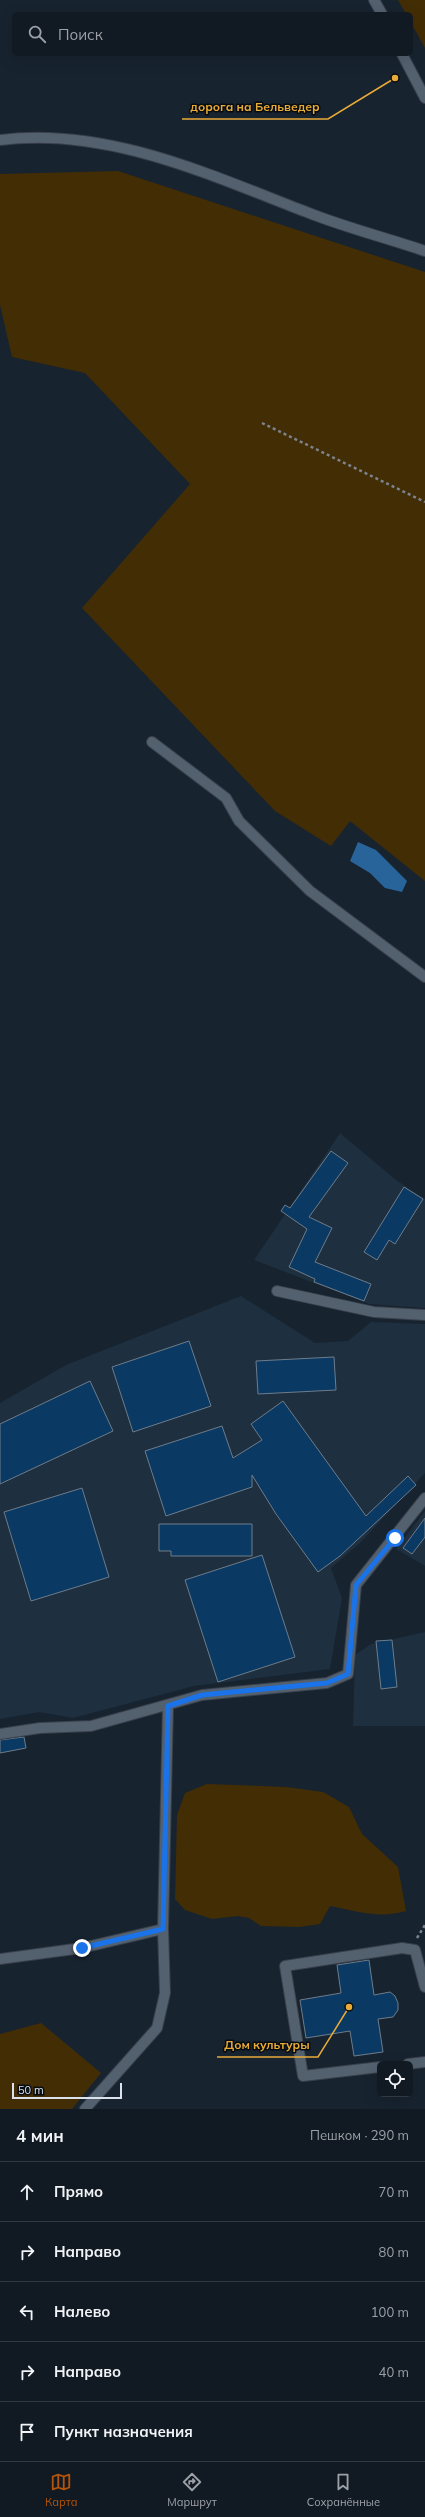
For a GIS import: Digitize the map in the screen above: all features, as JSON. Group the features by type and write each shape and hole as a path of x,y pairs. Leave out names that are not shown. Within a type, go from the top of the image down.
{"street":[{"path":"374,0 381,12"},
{"path":"403,56 425,98"},
{"path":"0,140 24,137 80,141 137,152 204,172 312,214 425,251"},
{"path":"152,742 226,798 239,821 310,891 425,977"},
{"path":"277,1291 374,1312 425,1315"},
{"path":"0,1734 40,1728 91,1726 168,1706 202,1695 327,1683 348,1674 356,1585 425,1498"},
{"path":"85,2109 157,2028 165,1993 163,1929 168,1706"},
{"path":"0,1959 82,1948 163,1929"},
{"path":"377,2067 303,2076 285,1966 402,1948 415,1950 425,1987"},
{"path":"413,2063 425,2062"}],"path":[{"path":"262,423 425,502"}],"shaded area":[{"path":"398,0 425,0 425,48 413,27 413,12 405,12"},
{"path":"118,171 425,272 425,881 350,821 331,846 275,811 82,608 190,484 85,373 12,357 0,305 0,174"},
{"path":"340,1133 396,1180 425,1199 425,1308 369,1304 254,1260"},
{"path":"241,1296 315,1343 348,1341 371,1322 425,1324 425,1473 360,1543 331,1568 342,1598 330,1669 194,1686 73,1718 39,1712 0,1719 0,1403 66,1365"},
{"path":"425,1511 425,1566 396,1549"},
{"path":"425,1632 425,1726 353,1726 355,1655 371,1644"},
{"path":"207,1784 286,1787 323,1792 349,1807 362,1834 398,1867 406,1911 377,1914 330,1906 320,1924 299,1927 261,1926 249,1918 238,1916 212,1919 185,1910 175,1899 177,1815 185,1793"},
{"path":"41,2023 101,2073 72,2109 0,2109 0,2034"}],"water":[{"path":"358,842 376,850 407,881 402,892 385,888 370,873 350,861"}],"building":[{"path":"331,1151 348,1163 309,1217 332,1228 315,1262 371,1284 364,1301 314,1282 315,1279 289,1267 307,1229 281,1211 285,1205 290,1208"},
{"path":"404,1187 423,1199 395,1244 389,1240 377,1260 364,1252"},
{"path":"189,1341 211,1406 133,1432 112,1367"},
{"path":"334,1357 336,1390 258,1394 256,1361"},
{"path":"90,1381 113,1431 0,1484 0,1424"},
{"path":"283,1401 366,1516 408,1476 416,1485 340,1556 318,1572 276,1514 252,1475 252,1487 166,1516 145,1451 222,1426 233,1458 262,1440 251,1424"},
{"path":"82,1488 109,1577 31,1601 4,1512"},
{"path":"425,1518 425,1537 412,1554 403,1548"},
{"path":"159,1524 252,1524 252,1556 171,1556 171,1551 159,1551"},
{"path":"262,1555 295,1657 218,1682 185,1580"},
{"path":"392,1640 397,1687 381,1689 376,1641"},
{"path":"24,1737 26,1748 0,1753 0,1740"},
{"path":"369,1960 374,1995 390,1992 395,1996 398,2003 398,2010 393,2017 378,2019 383,2052 354,2056 350,2031 306,2038 300,2000 341,1993 337,1965"}],"place":[{"name":"дорога на Бельведер","path":"395,78"},
{"name":"Дом культуры","path":"349,2007"}],"route":[{"path":"82,1948 163,1929 168,1706 202,1695 327,1683 348,1674 356,1585 395,1538"}]}
